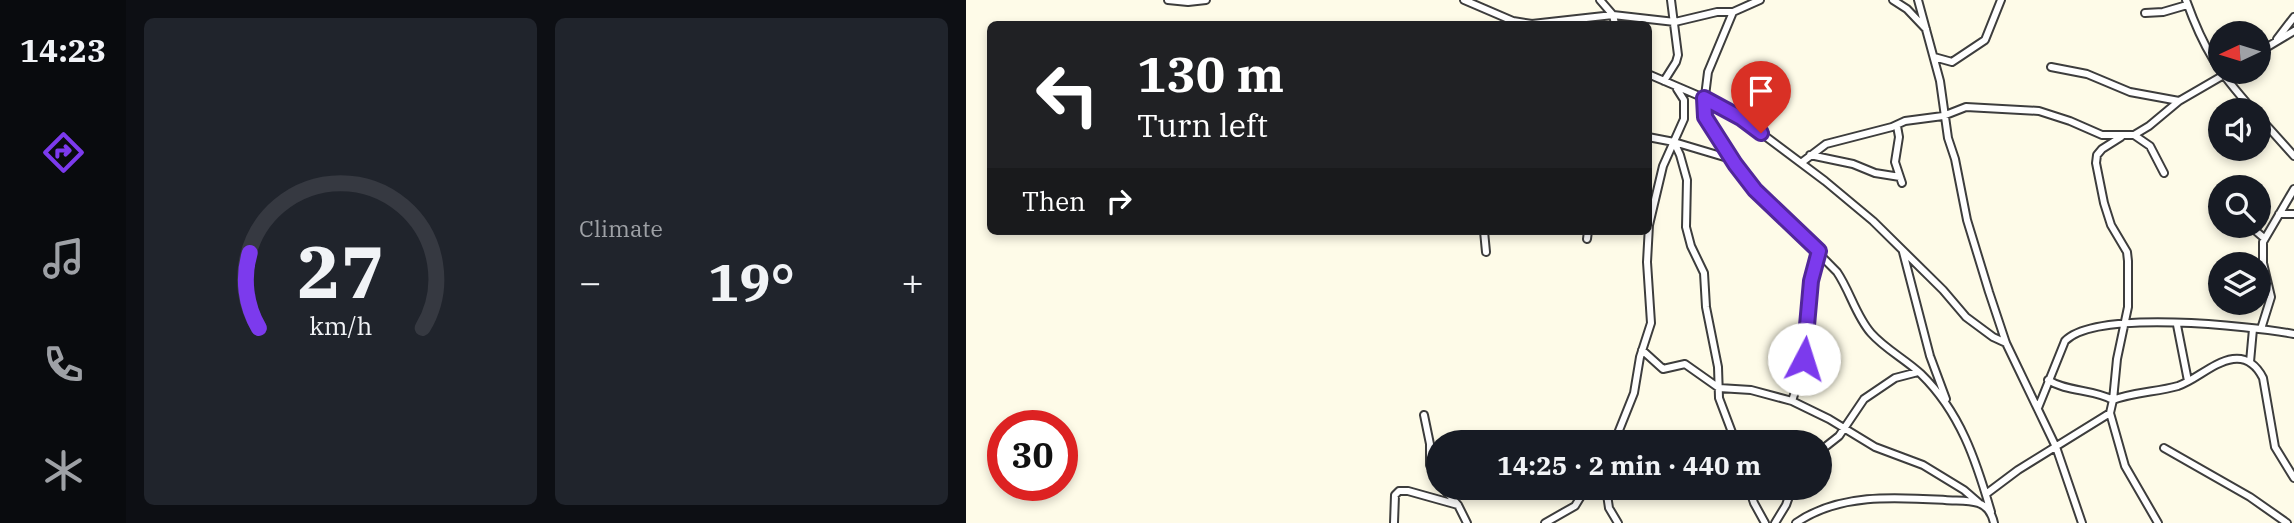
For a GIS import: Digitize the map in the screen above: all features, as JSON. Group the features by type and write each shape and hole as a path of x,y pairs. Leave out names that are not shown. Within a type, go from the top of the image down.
{"street":[{"path":"1168,0 1206,0"},
{"path":"1464,0 1510,21"},
{"path":"1600,0 1613,15 1614,21"},
{"path":"1664,81 1678,59 1671,0"},
{"path":"1740,0 1708,72 1704,98 1705,117 1731,159 1755,190 1819,251 1848,287 1869,331 1933,386 1949,408 1964,431 1994,523"},
{"path":"1559,21 1613,15 1675,22 1717,12 1735,11 1760,0"},
{"path":"1894,0 1926,29"},
{"path":"1918,0 1934,57 1946,114 1949,144 1955,159 1967,220 2007,343 2056,447 2082,523"},
{"path":"1934,57 1952,62 1984,42 2001,0"},
{"path":"2145,13 2163,12 2187,3 2202,43 2208,51"},
{"path":"2276,41 2294,17"},
{"path":"2272,44 2294,32"},
{"path":"2051,66 2087,74 2130,92 2179,101"},
{"path":"1652,76 1704,98 1741,118 1801,163 1873,221 1944,290 1966,317 1993,337 2007,343"},
{"path":"1801,163 1826,144 1966,107 2024,108 2070,121 2102,135 2134,135 2179,101 2209,84"},
{"path":"1652,212 1660,176 1685,114 1683,96 1675,86"},
{"path":"1810,155 1853,164 1901,180 1895,162 1899,138 1897,126"},
{"path":"2271,130 2294,156"},
{"path":"2134,135 2150,146 2164,173"},
{"path":"2122,136 2102,149 2097,155 2096,163 2111,225 2128,256 2127,323 2117,359 2110,413 2130,478 2158,523"},
{"path":"1652,138 1731,159"},
{"path":"1674,142 1687,180 1686,227 1691,246 1704,274 1706,307 1718,367 1720,403 1731,430"},
{"path":"2271,227 2294,189"},
{"path":"2279,214 2294,214"},
{"path":"1484,235 1486,252"},
{"path":"1587,239 1588,235"},
{"path":"1619,430 1634,393 1642,350 1651,323 1647,262 1648,235"},
{"path":"2250,362 2257,329 2271,297 2262,260 2264,238"},
{"path":"1792,401 1803,366 1811,281 1819,251"},
{"path":"1903,251 1930,356 1949,408"},
{"path":"2038,408 2065,341 2085,329 2127,323 2177,324 2294,334"},
{"path":"2177,324 2188,381"},
{"path":"1642,350 1663,369 1685,365 1719,388 1751,390 1792,401 1875,447 1923,465 1964,490 1991,512"},
{"path":"2048,380 2060,386 2113,400 2176,386 2233,359 2250,362 2263,378 2275,447 2294,478"},
{"path":"1832,440 1845,428 1864,399 1895,378 1918,372"},
{"path":"1986,494 2018,470 2110,413"},
{"path":"1424,415 1427,430"},
{"path":"2164,448 2241,491 2287,523"},
{"path":"1394,523 1395,495 1399,491 1458,505"},
{"path":"1796,523 1822,510 1890,496 1979,503"},
{"path":"1454,500 1467,523"},
{"path":"1545,523 1575,506 1579,500"},
{"path":"1607,500 1618,523"},
{"path":"1753,500 1765,523"},
{"path":"1775,523 1787,500"}],"route":[{"path":"1761,133 1741,118 1704,98 1705,117 1735,164 1755,190 1819,251 1811,281 1804,359"}]}
